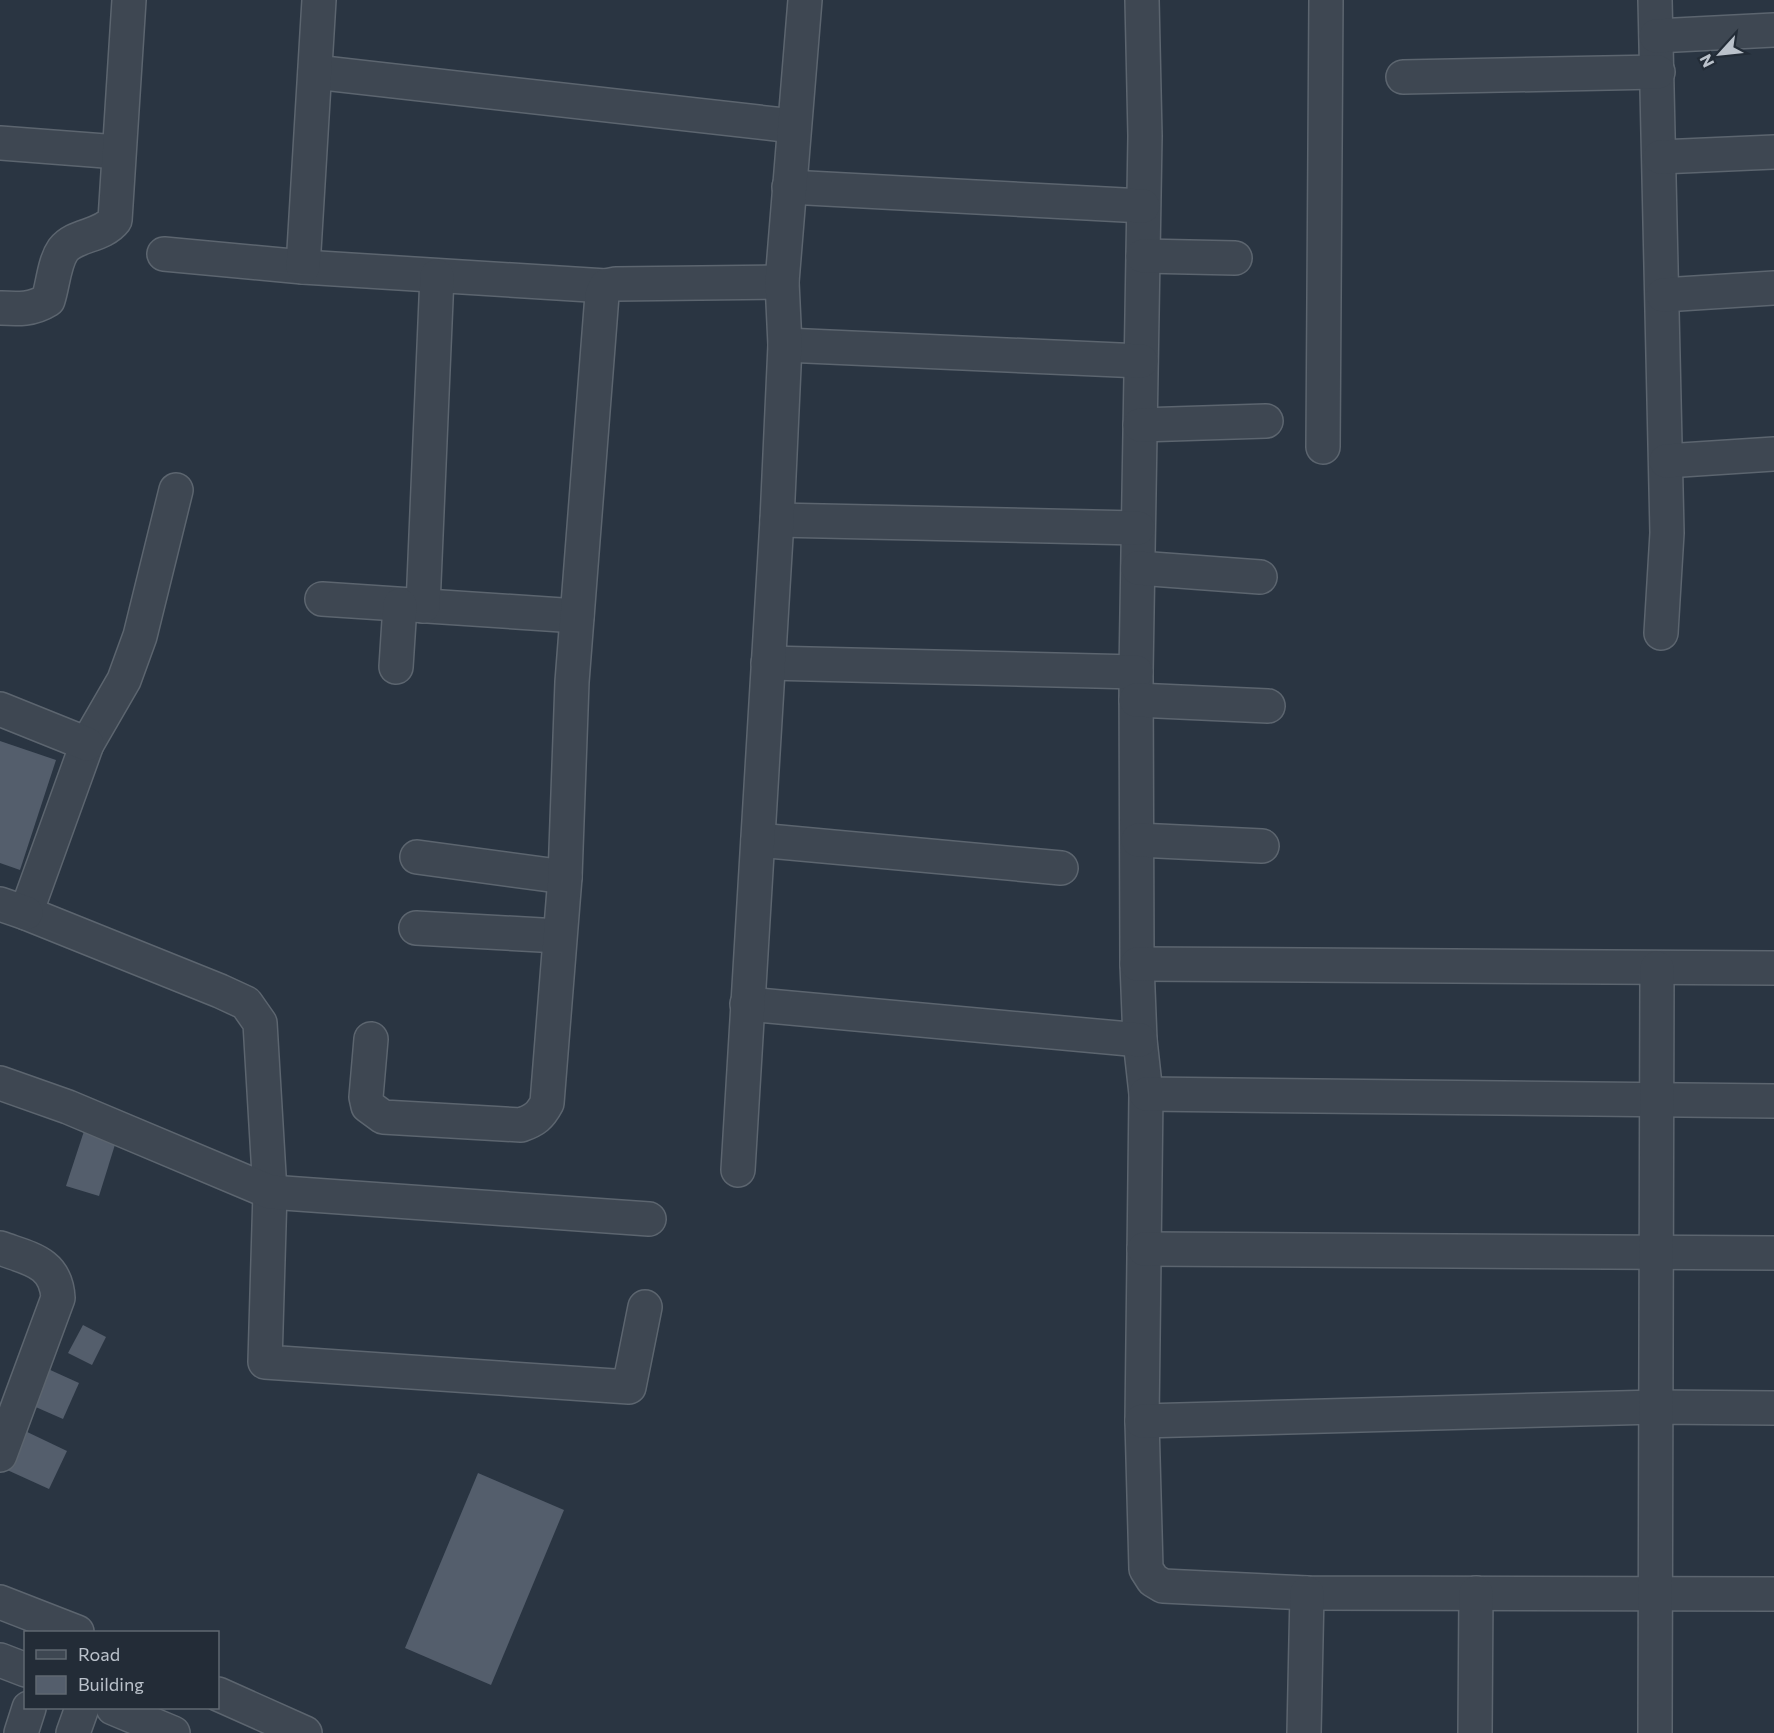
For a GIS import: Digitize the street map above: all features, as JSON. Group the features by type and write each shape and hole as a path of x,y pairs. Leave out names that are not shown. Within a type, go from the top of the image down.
{"street":[{"path":"0,308 22,310 37,307 48,300 62,252 76,241 110,228 115,220 129,0"},
{"path":"303,267 319,0"},
{"path":"738,1170 777,520 785,345 782,282 805,0"},
{"path":"1142,0 1145,136 1136,686 1137,964 1140,1040 1146,1094 1142,1421 1144,1560 1153,1580 1163,1586 1307,1593 1774,1594"},
{"path":"1323,447 1326,0"},
{"path":"1655,0 1667,533 1661,633"},
{"path":"1656,36 1774,30"},
{"path":"315,72 793,126"},
{"path":"1403,77 1658,72"},
{"path":"0,143 118,152"},
{"path":"1660,157 1774,152"},
{"path":"789,188 1143,206"},
{"path":"164,254 303,267 606,286 782,282"},
{"path":"1143,256 1235,258"},
{"path":"396,666 411,605 436,276"},
{"path":"371,1040 366,1097 368,1106 383,1117 521,1125 534,1121 547,1103 565,877 572,682 602,295 606,286"},
{"path":"1663,295 1774,288"},
{"path":"785,345 1141,361"},
{"path":"1140,424 1266,421"},
{"path":"1666,461 1774,454"},
{"path":"176,490 140,636 124,680 87,744 13,909 246,1003 260,1023 270,1192 265,1362 629,1387 645,1307"},
{"path":"777,520 1138,528"},
{"path":"1138,568 1260,577"},
{"path":"322,599 578,616"},
{"path":"768,663 1136,686 1268,706"},
{"path":"0,709 87,744"},
{"path":"758,840 1061,868"},
{"path":"1138,840 1262,846"},
{"path":"417,857 565,877"},
{"path":"416,928 559,936"},
{"path":"1137,964 1774,968"},
{"path":"1655,1733 1657,968"},
{"path":"747,1004 1140,1040"},
{"path":"0,1083 68,1107 270,1192 649,1219"},
{"path":"1146,1094 1774,1101"},
{"path":"0,1248 36,1261 48,1269 57,1282 58,1299 0,1455"},
{"path":"1144,1249 1774,1253"},
{"path":"1142,1421 1656,1407 1774,1408"},
{"path":"1304,1733 1307,1593"},
{"path":"1475,1733 1476,1593"},
{"path":"0,1602 61,1630"},
{"path":"0,1660 24,1669"},
{"path":"219,1694 305,1733"},
{"path":"21,1733 28,1709"},
{"path":"73,1733 81,1709"},
{"path":"118,1709 172,1733"}],"building":[{"path":"0,741 56,760 20,870 0,863"},
{"path":"86,1125 118,1135 99,1196 66,1186"},
{"path":"83,1325 106,1337 92,1365 68,1353"},
{"path":"37,1364 79,1383 63,1419 22,1401"},
{"path":"23,1430 67,1451 49,1489 5,1469"},
{"path":"478,1473 564,1510 491,1685 405,1648"}]}
